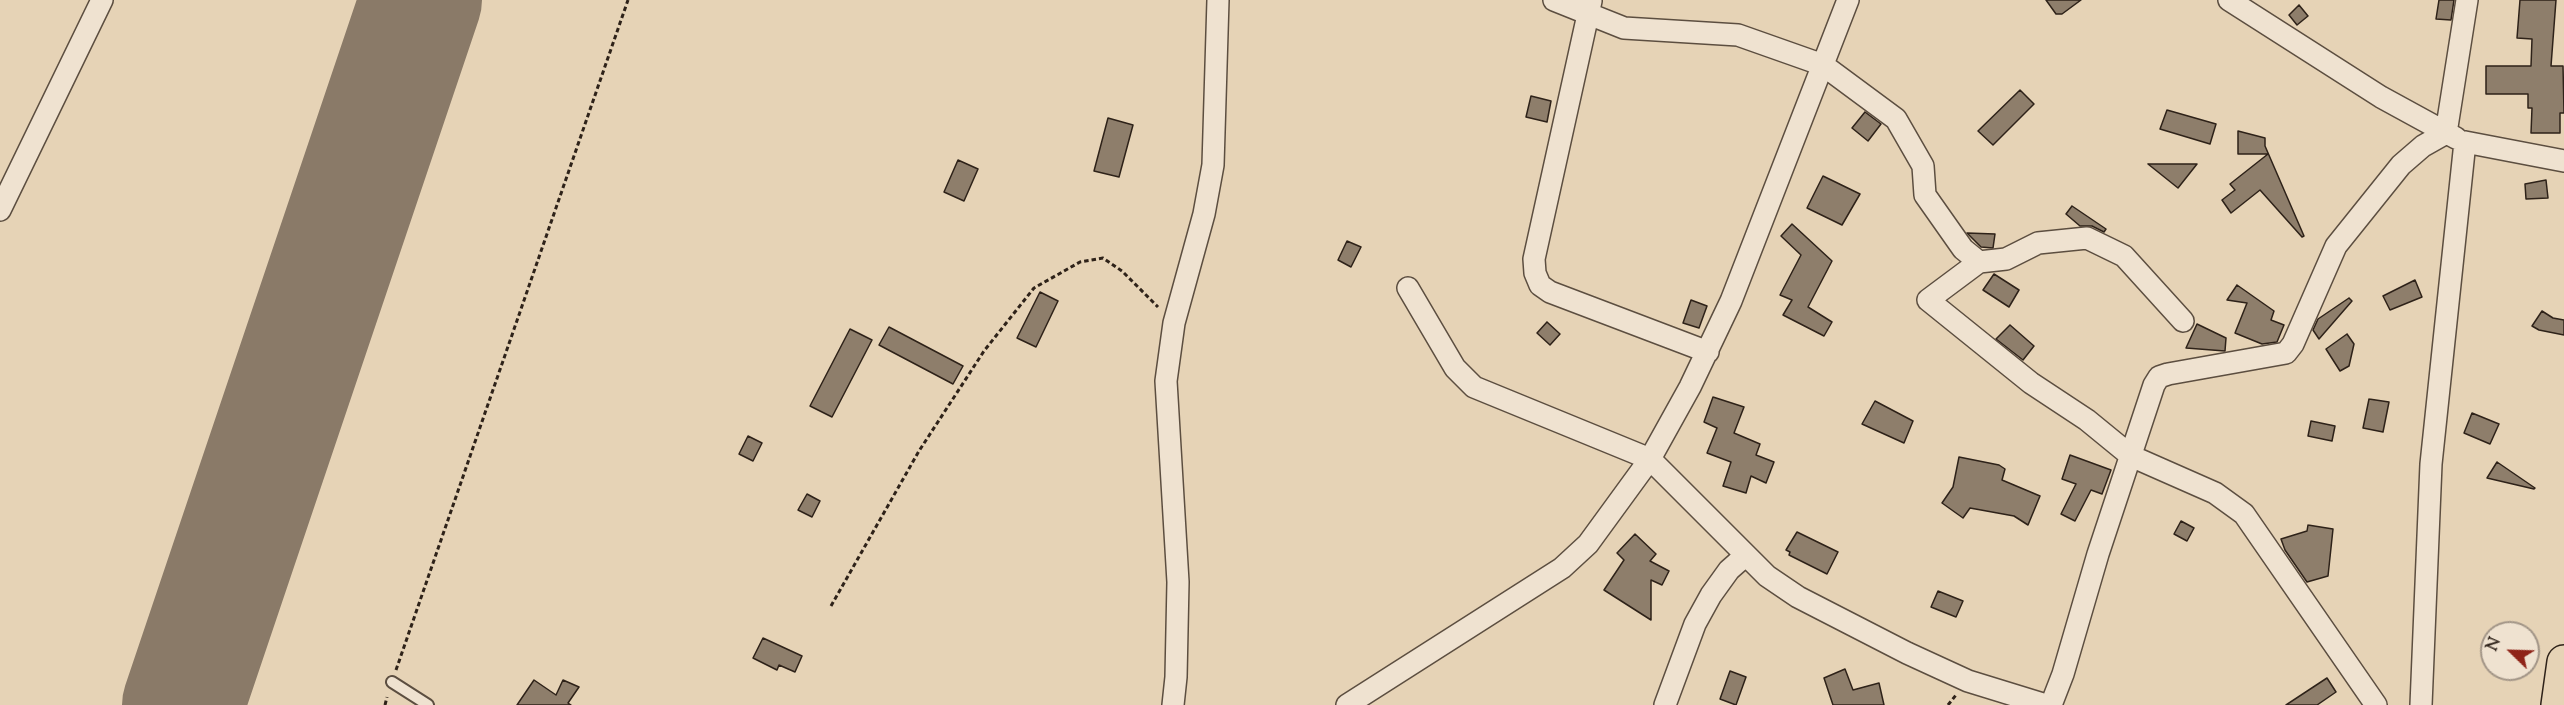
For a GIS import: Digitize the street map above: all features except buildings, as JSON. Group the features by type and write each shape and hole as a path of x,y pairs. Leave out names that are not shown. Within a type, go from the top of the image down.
{"main road":[{"path":"2558,705 2564,662"}],"street":[{"path":"0,210 102,0"},
{"path":"1173,705 1176,677 1178,582 1166,381 1174,323 1204,214 1213,165 1218,0"},
{"path":"1554,0 1590,7 1624,28 1738,35 1823,65 1896,118 1923,166 1925,195 1963,249 1979,262"},
{"path":"1347,705 1562,568 1588,544 1650,459 1708,351 1731,301 1848,0"},
{"path":"2229,0 2381,97 2456,138 2564,161"},
{"path":"2421,705 2431,464 2467,0"},
{"path":"1590,7 1534,259 1535,273 1540,285 1550,292 1708,351"},
{"path":"2051,705 2063,674 2130,456 2154,384 2159,377 2286,353 2293,344 2336,246 2401,165 2423,146 2456,138"},
{"path":"2183,321 2124,256 2087,238 2038,243 2006,259 1979,262 1928,300 2031,383 2087,420 2130,456 2215,493 2244,514 2376,705"},
{"path":"1408,288 1455,368 1474,387 1650,459 1767,576 1798,597 1907,653 1968,681 2046,705"},
{"path":"1665,705 1695,624 1711,595 1729,570 1746,555"}],"lane":[{"path":"392,682 428,705"}],"path":[{"path":"392,682 628,0"},
{"path":"831,606 919,451 984,351 1034,288 1080,262 1103,258 1122,271 1174,323"}],"runway":[{"path":"183,705 421,0"}]}
